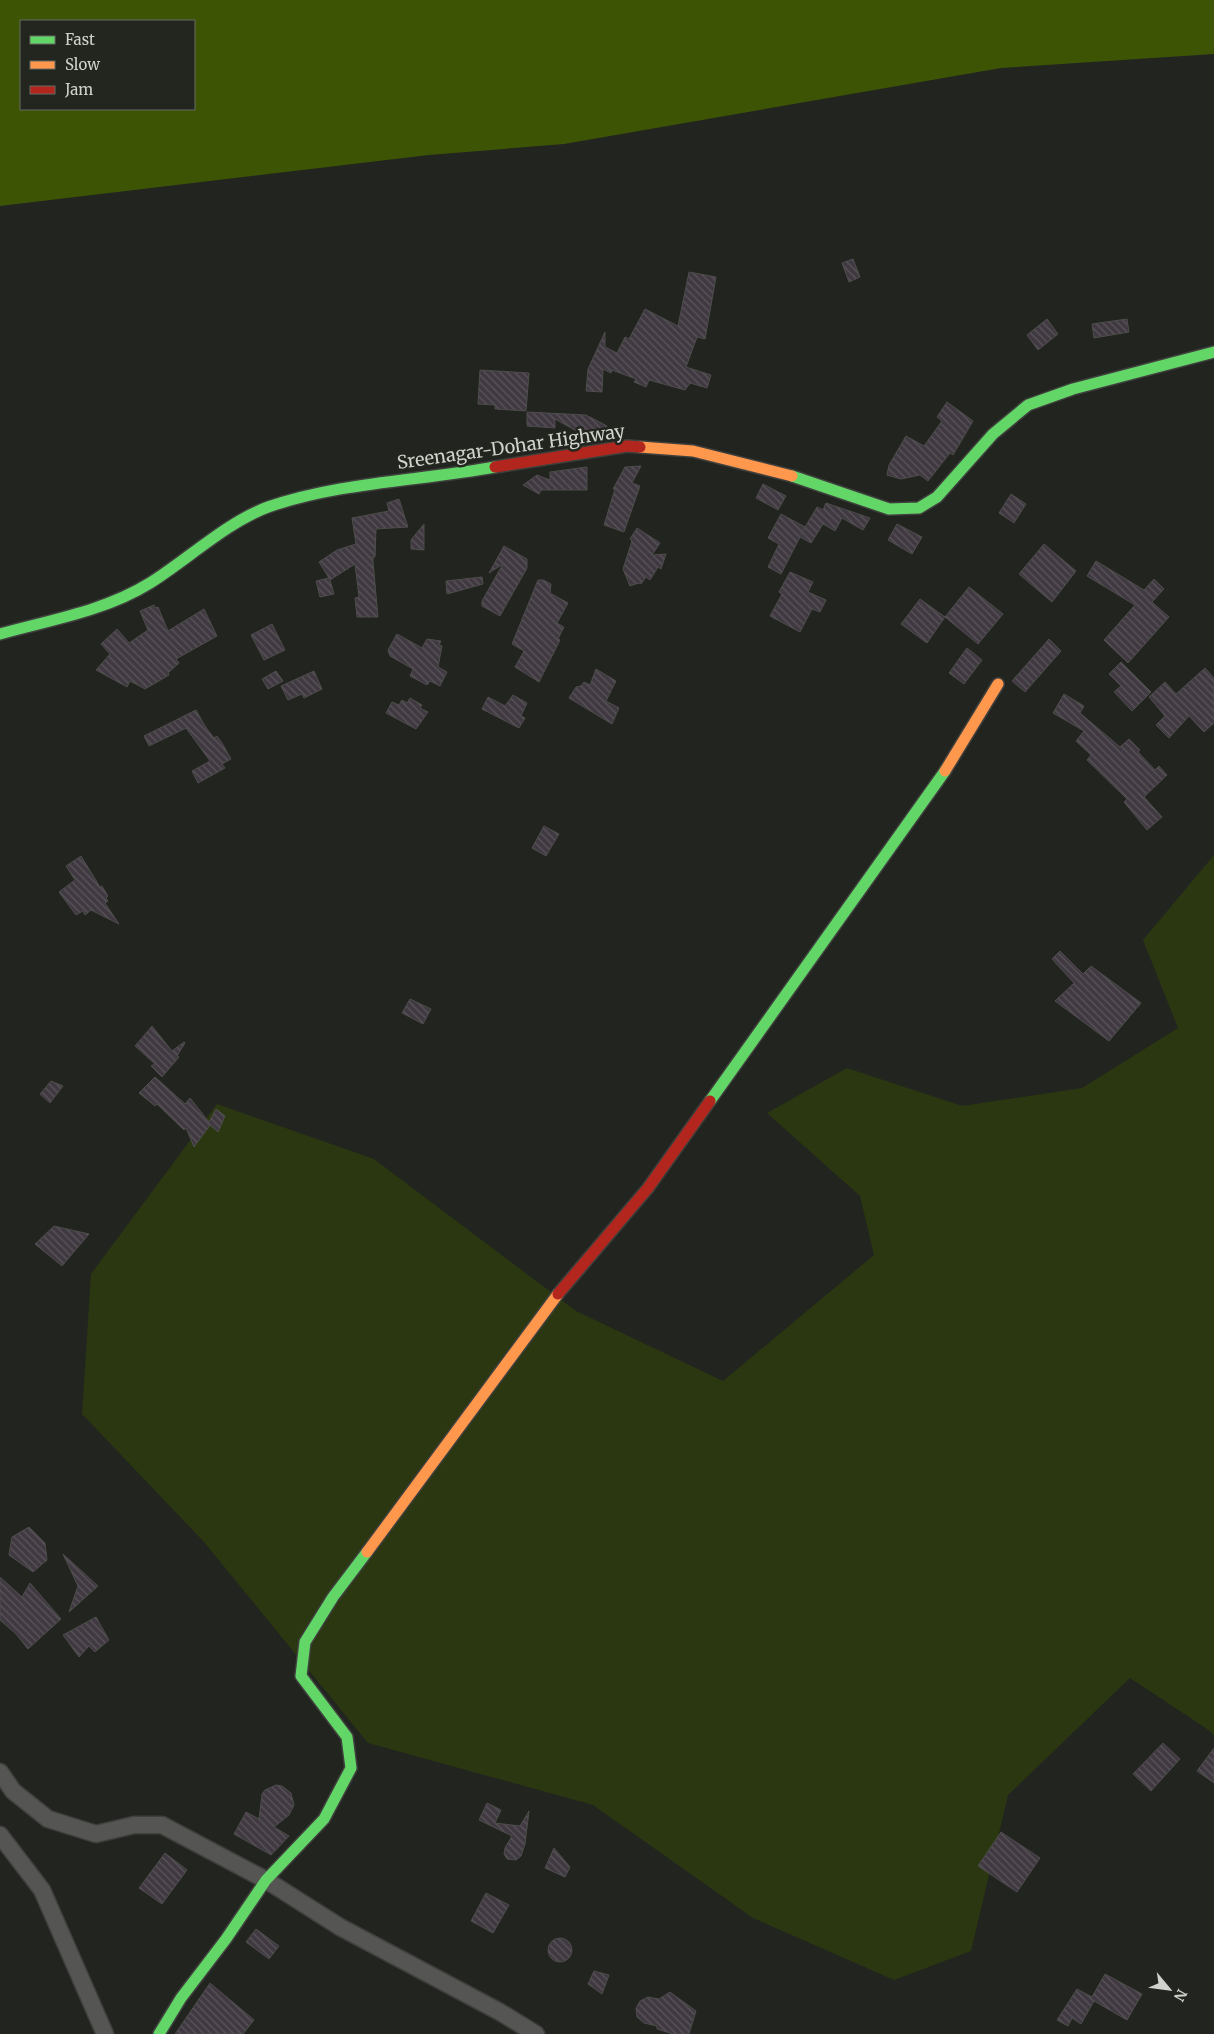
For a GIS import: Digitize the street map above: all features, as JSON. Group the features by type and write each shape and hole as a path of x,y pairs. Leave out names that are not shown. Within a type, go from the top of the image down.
{"street":[{"name":"Sreenagar-Dohar Highway","path":"0,634 104,606 149,584 228,529 266,508 328,490 447,476 522,461 626,446 693,451 796,477 889,509 918,508 937,497 993,434 1028,405 1073,389 1214,352"},
{"path":"160,2034 181,1998 226,1939 266,1880 324,1819 351,1768 347,1737 301,1676 305,1642 333,1596 567,1281 648,1188 938,782 998,684"},
{"path":"0,1772 13,1791 48,1819 96,1834 134,1826 162,1825 266,1880 340,1927 500,2012 536,2034"},
{"path":"0,1835 42,1890 105,2034"}],"shaded area":[{"path":"0,0 1214,0 1214,54 1001,68 564,144 429,155 0,206"},
{"path":"1214,855 1214,1736 1210,1731 1130,1678 1008,1795 971,1951 894,1980 753,1918 593,1805 368,1743 204,1542 82,1414 91,1274 217,1104 374,1159 576,1311 723,1381 874,1255 860,1196 767,1113 847,1068 962,1106 1082,1088 1178,1028 1143,940"}],"building":[{"path":"853,259 860,277 849,282 842,263"},
{"path":"689,272 716,277 705,339 697,337 686,367 711,375 707,388 690,383 685,390 649,380 646,387 634,382 636,379 612,370 611,373 603,369 602,392 586,391 588,369 605,332 605,347 617,353 625,337 629,339 645,309 678,326"},
{"path":"1047,319 1058,334 1038,350 1027,335"},
{"path":"1127,319 1129,332 1094,338 1092,324"},
{"path":"480,370 529,373 526,411 495,409 495,405 478,404"},
{"path":"947,402 973,421 953,455 950,453 928,481 920,475 901,479 887,475 889,465 906,436 924,446 942,421 937,417"},
{"path":"527,412 586,415 607,426 602,434 587,437 555,419 555,428 527,426"},
{"path":"641,466 632,483 640,486 624,532 604,525 615,489 613,489 625,467"},
{"path":"587,467 587,490 541,490 539,494 523,485 537,475 550,480 550,472"},
{"path":"763,484 786,496 778,510 756,498"},
{"path":"1011,494 1026,504 1014,523 999,513"},
{"path":"399,499 408,527 376,529 375,557 373,557 373,562 378,617 357,617 355,598 359,597 355,564 330,580 334,594 320,597 316,581 329,578 319,562 337,550 356,544 352,518 389,511 387,503"},
{"path":"826,503 870,518 863,530 842,518 835,531 823,524 811,543 800,537 781,574 768,567 779,544 768,538 781,514 805,527 801,534 817,507 823,510"},
{"path":"424,524 424,550 411,549 411,540"},
{"path":"897,524 922,537 912,554 888,540"},
{"path":"637,528 660,543 652,555 666,554 661,569 658,567 650,580 646,577 641,584 630,586 623,569 632,541 630,539"},
{"path":"1044,544 1076,571 1052,602 1019,574"},
{"path":"504,546 527,559 527,568 500,616 482,606 482,601 503,564 489,573"},
{"path":"1096,561 1144,590 1154,579 1164,589 1152,602 1169,617 1128,663 1104,640 1135,605 1087,576"},
{"path":"790,572 813,582 808,592 826,600 820,612 812,609 800,632 770,616 782,594 779,592"},
{"path":"482,577 483,584 447,594 446,581"},
{"path":"538,580 551,584 550,593 568,603 557,623 564,627 558,639 560,640 539,682 515,667 524,651 512,644"},
{"path":"969,587 1003,614 978,644 945,617"},
{"path":"920,599 945,617 927,643 901,624"},
{"path":"154,605 155,608 158,607 168,631 204,609 217,636 176,659 179,663 168,673 169,675 145,689 130,681 127,687 96,670 110,654 101,644 117,629 129,643 148,630 140,611"},
{"path":"272,624 285,650 264,660 251,635"},
{"path":"397,634 422,648 427,639 441,641 439,645 442,646 438,667 447,672 440,686 430,681 427,685 410,676 413,669 390,656 388,650"},
{"path":"1049,639 1061,651 1025,692 1012,681"},
{"path":"967,648 982,660 964,684 949,673"},
{"path":"1121,662 1151,692 1132,711 1114,692 1121,686 1109,674"},
{"path":"1205,668 1214,678 1214,723 1204,732 1189,716 1169,738 1156,725 1165,716 1149,697 1165,682 1176,694"},
{"path":"596,669 616,681 606,701 619,708 612,724 569,698 576,687 581,686 584,682 590,685"},
{"path":"276,671 283,681 268,689 262,679"},
{"path":"314,671 322,689 304,698 302,694 288,700 281,686"},
{"path":"1064,694 1084,706 1080,713 1120,747 1129,739 1155,770 1159,766 1167,775 1144,797 1162,817 1147,830 1124,802 1127,799 1087,760 1091,755 1076,741 1084,731 1053,713"},
{"path":"513,695 527,703 521,716 525,718 519,728 482,709 488,697 505,706"},
{"path":"410,698 422,705 420,708 428,712 416,729 386,713 392,702 399,705 402,700 407,703"},
{"path":"196,710 214,738 217,736 222,743 231,759 222,764 225,768 198,783 192,771 210,761 186,728 149,746 144,736"},
{"path":"544,826 559,834 546,856 532,848"},
{"path":"81,856 100,887 102,886 108,896 106,898 108,901 105,903 119,924 91,910 85,915 83,911 76,915 59,892 75,880 66,866"},
{"path":"1060,951 1083,974 1091,966 1141,1003 1109,1041 1055,1001 1074,983 1052,959"},
{"path":"410,999 431,1009 423,1024 402,1013"},
{"path":"152,1026 172,1051 185,1043 177,1056 179,1057 162,1077 151,1066 155,1064 135,1046"},
{"path":"155,1077 185,1104 190,1098 209,1122 216,1109 225,1116 218,1132 210,1125 194,1147 186,1128 184,1130 157,1104 155,1106 139,1093"},
{"path":"51,1081 63,1086 50,1103 40,1094"},
{"path":"54,1226 89,1234 62,1266 35,1244"},
{"path":"29,1527 45,1543 47,1560 33,1572 9,1555 12,1537"},
{"path":"63,1554 98,1586 69,1612 78,1586"},
{"path":"0,1577 22,1597 30,1583 61,1619 28,1649 16,1634 0,1620"},
{"path":"96,1617 109,1640 95,1652 89,1646 79,1657 63,1635"},
{"path":"1163,1743 1180,1759 1151,1791 1133,1774"},
{"path":"1214,1748 1214,1783 1197,1771"},
{"path":"276,1785 282,1786 291,1793 294,1805 289,1815 274,1827 289,1836 271,1855 234,1834 246,1812 259,1819 262,1794 265,1790"},
{"path":"487,1803 501,1810 495,1823 520,1826 529,1811 525,1844 521,1856 516,1860 507,1859 504,1854 505,1848 512,1836 479,1820"},
{"path":"1001,1832 1040,1858 1017,1892 978,1866"},
{"path":"554,1848 570,1867 565,1877 545,1868"},
{"path":"165,1853 187,1870 162,1904 139,1888"},
{"path":"486,1893 509,1905 493,1933 471,1921"},
{"path":"256,1929 279,1946 269,1959 246,1942"},
{"path":"560,1938 569,1941 572,1950 569,1959 560,1962 551,1959 548,1950 551,1941"},
{"path":"594,1971 609,1975 602,1994 588,1984"},
{"path":"1105,1974 1142,1994 1127,2020 1094,2001 1081,2024 1072,2018 1068,2026 1057,2020 1077,1989 1092,1997"},
{"path":"210,1983 254,2020 243,2034 175,2034"},
{"path":"670,1992 696,2011 689,2034 673,2034 657,2029 657,2026 644,2023 637,2017 636,2008 640,2001 648,1997 659,1999"}],"traffic: fast":[{"path":"792,476 889,509 919,508 937,497 993,434 1028,405 1073,389 1214,352"},
{"path":"0,634 77,614 133,593 164,574 237,522 268,507 324,492 352,487 495,467"},
{"path":"710,1101 945,771"},
{"path":"159,2034 181,1998 226,1939 266,1880 324,1819 351,1768 347,1737 301,1676 305,1642 333,1597 367,1552"}],"traffic: slow":[{"path":"640,447 693,451 792,476"},
{"path":"945,771 998,684"},
{"path":"367,1552 558,1294"}],"traffic: jam":[{"path":"495,467 627,446 640,447"},
{"path":"558,1294 648,1188 710,1101"}]}
